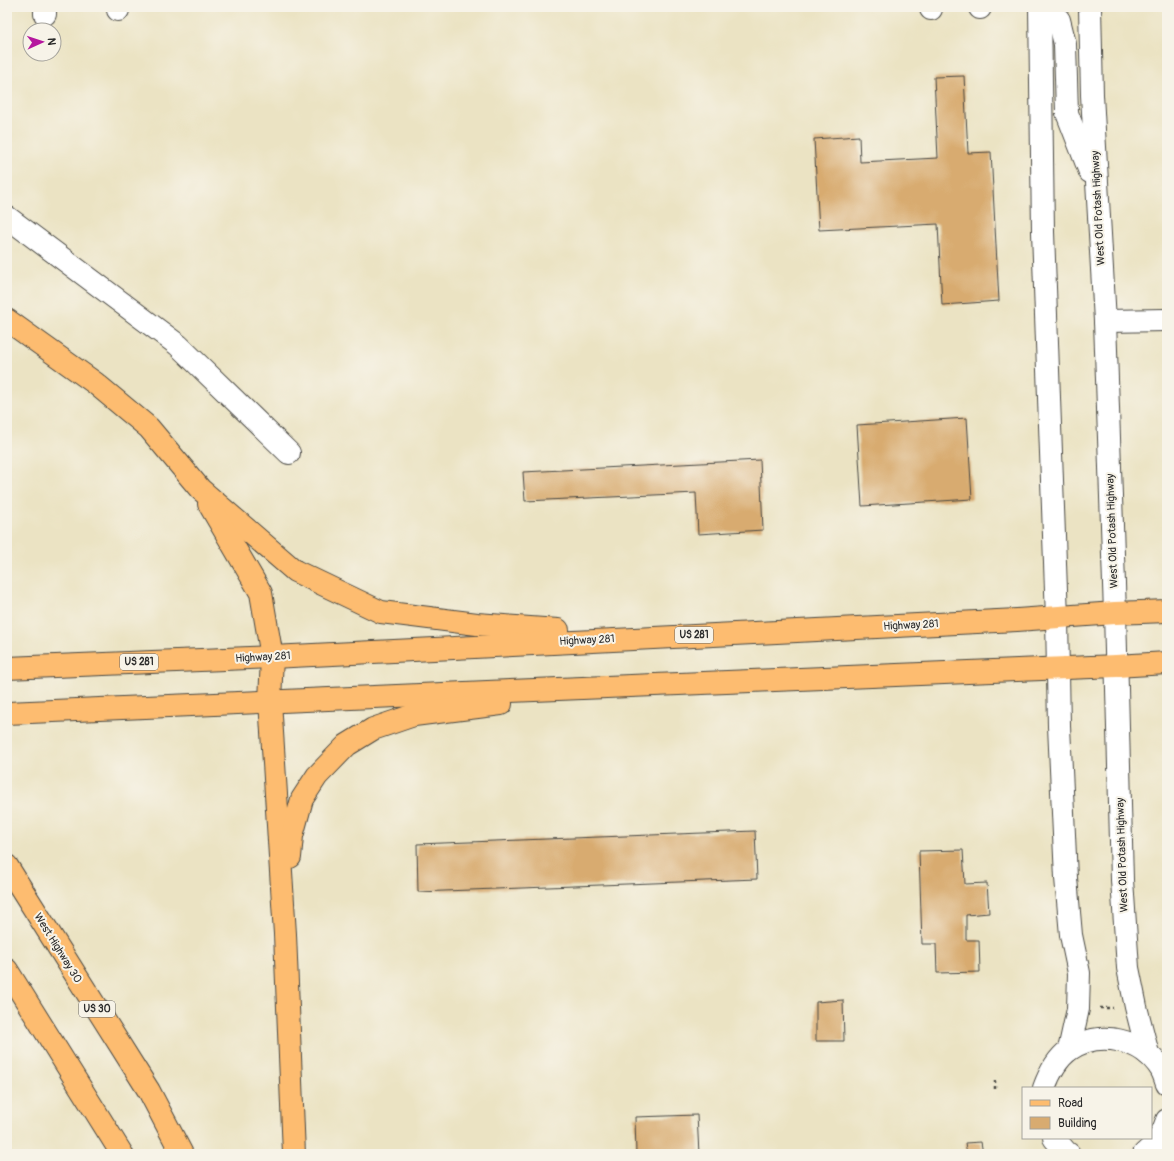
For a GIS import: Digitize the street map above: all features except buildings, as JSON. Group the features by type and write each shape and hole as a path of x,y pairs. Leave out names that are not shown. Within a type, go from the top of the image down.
{"main road":[{"path":"7,320 95,383 149,428 200,489 295,571 380,612 477,624 655,637"},
{"path":"200,489 261,593 272,657 270,701 285,934 294,1154"},
{"name":"Highway 281","path":"7,668 272,657 1057,618 1116,613 1167,611"},
{"path":"7,713 1167,663"},
{"path":"285,934 292,836 302,799 317,776 347,744 373,729 414,715 649,686"},
{"name":"West Highway 30","path":"7,866 149,1091 182,1154"},
{"path":"7,970 122,1154"}],"street":[{"path":"1069,1050 1078,1008 1079,973 1071,936 1066,878 1059,726 1057,618 1043,232 1041,7 1051,9 1059,20 1065,44 1067,113 1097,192"},
{"name":"West Old Potash Highway","path":"1090,7 1092,95 1105,321 1116,613 1122,880 1128,968 1136,1007 1161,1070"},
{"path":"7,217 178,345 289,452"},
{"path":"1105,321 1167,320"},
{"path":"1044,1087 1054,1065 1069,1050 1088,1041 1109,1038 1130,1043 1161,1070"}],"path":[{"path":"1096,1008 1120,1008"},
{"path":"995,1081 995,1089"}]}
